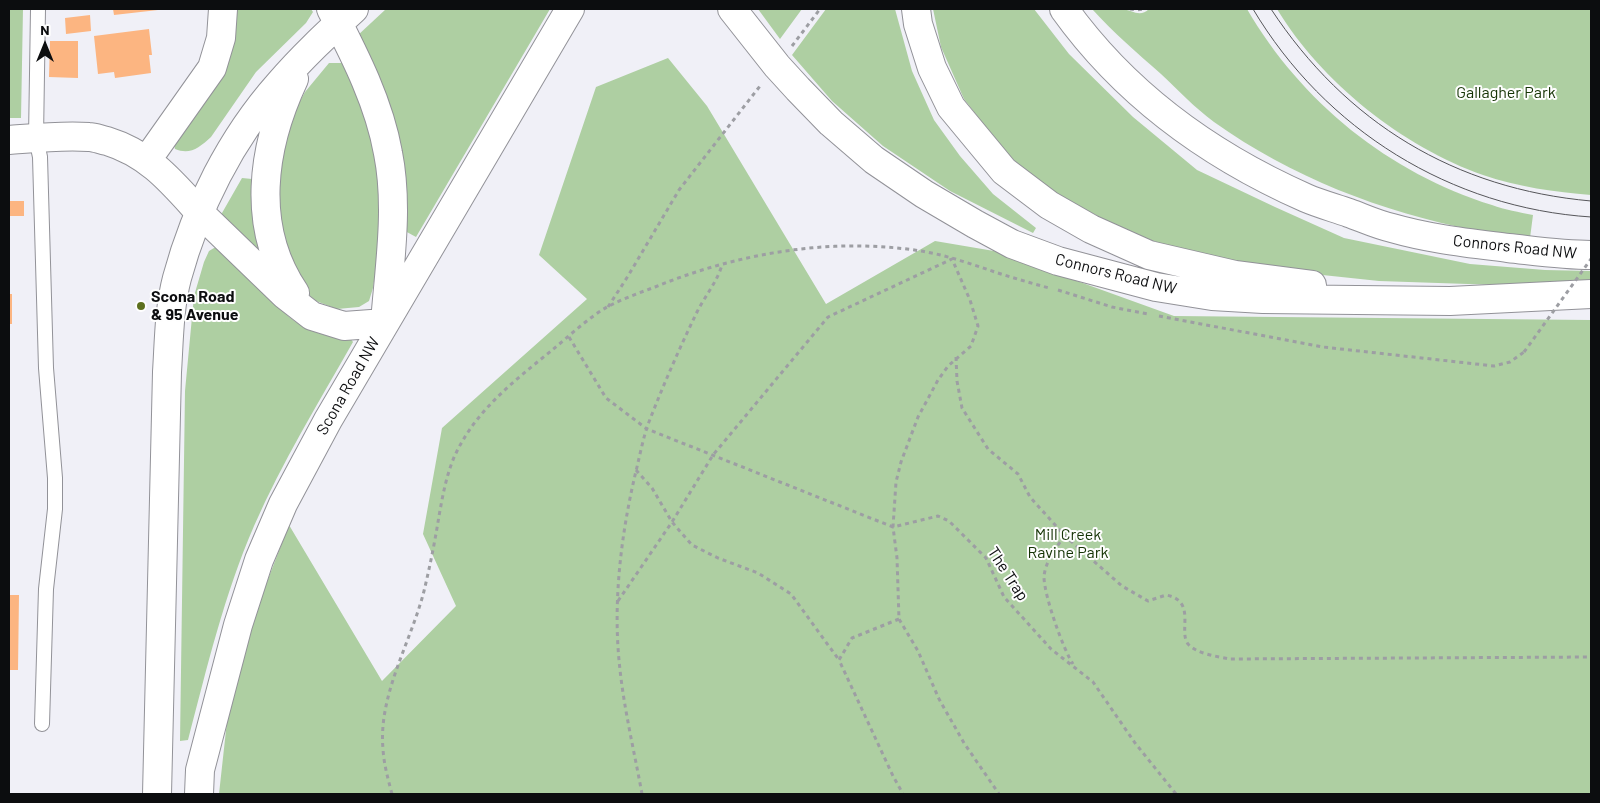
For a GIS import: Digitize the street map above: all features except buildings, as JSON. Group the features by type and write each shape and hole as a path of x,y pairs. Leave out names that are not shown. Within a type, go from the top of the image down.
{"main road":[{"path":"147,160 212,68 221,38 223,9"},
{"name":"Scona Road NW","path":"199,794 200,770 238,625 259,560 283,504 323,429 570,9"},
{"name":"Connors Road NW","path":"732,9 777,66 830,123 874,160 924,194 975,224 1012,244 1058,261 1156,287 1212,296 1298,300 1450,301 1591,294"},
{"path":"916,9 918,24 932,68 951,107 969,130 1004,171 1049,205 1091,229 1149,255 1235,274 1299,284 1450,301"},
{"name":"Connors Road NW","path":"1064,9 1119,74 1157,109 1198,139 1252,171 1307,198 1391,228 1450,241 1567,255 1591,255"},
{"path":"9,140 62,136 91,137 121,146 147,160 161,170 199,212 286,295 312,316 344,326 385,323 393,218 392,180 388,153 374,103 341,14 310,51 278,84 255,114 236,143 199,212 177,279 170,321 167,372 157,794"},
{"path":"310,51 287,95 273,133 264,187 266,211 275,255 284,277 312,316"}],"lane":[{"path":"38,9 36,138 40,157 46,368 55,478 55,509 46,589 42,724"}],"path":[{"path":"607,307 628,276 679,190 820,9"},
{"path":"1130,9 1143,9"},
{"path":"392,794 386,771 383,747 388,702 424,592 446,482 455,454 470,428 506,388 607,307 665,283 722,264 779,251 840,247 887,247 922,251 952,259 1112,307 1323,347 1494,366 1510,362 1524,352 1591,259"},
{"path":"952,259 970,300 978,326 971,346 948,366 938,380 918,417 908,438 896,482 892,527 897,558 899,619 918,651 939,699 964,742 999,794"},
{"path":"618,601 672,522 712,455 828,317 952,259"},
{"path":"642,794 625,707 619,658 618,601 622,546 636,470 647,429 680,347 722,264"},
{"path":"569,337 606,398 647,429 892,527"},
{"path":"956,358 957,382 962,408 988,449 1018,474 1030,497 1064,536 1122,586 1148,601 1166,595 1177,600 1182,606 1186,618 1185,637 1189,645 1206,654 1229,659 1591,657"},
{"path":"636,470 652,488 672,522 692,544 718,558 758,573 791,594 839,660 892,776 903,794"},
{"name":"The Trap","path":"892,527 938,516 949,520 986,558 1004,597 1050,649 1093,682 1135,743 1176,794"},
{"path":"1064,536 1052,553 1044,576 1049,601 1067,656 1076,668"},
{"path":"839,660 852,638 899,619"}],"green space":[{"path":"1119,8 1142,13 1149,9 1247,9 1269,43 1294,74 1321,103 1351,130 1383,153 1418,174 1454,191 1497,207 1533,215 1530,238 1481,231 1405,213 1338,190 1274,160 1207,117 1092,9"},
{"path":"9,9 23,9 21,118 9,118"},
{"path":"233,9 311,9 313,12 306,23 256,72 211,137 190,151 180,151 175,149 173,142"},
{"path":"386,9 550,9 416,237 405,231 357,36"},
{"path":"758,9 802,9 780,39"},
{"path":"826,9 895,9 912,71 934,120 960,156 993,194 1036,228 1033,233 950,191 883,146 832,101 792,55"},
{"path":"933,9 1034,9 1069,54 1133,117 1197,170 1344,238 1470,264 1545,270 1591,271 1591,285 1527,286 1379,281 1266,269 1178,250 1124,230 1047,189 1006,153 964,99 941,47"},
{"name":"Gallagher Park","path":"1277,9 1591,9 1591,195 1510,183 1453,163 1423,148 1366,109 1340,86 1316,62 1295,36"},
{"name":"Mill Creek Ravine Park","path":"668,58 707,106 826,304 935,241 994,251 1174,316 1591,320 1591,794 219,794 230,694 251,623 289,525 382,681 456,606 423,534 442,428 587,299 539,255 596,87"},
{"path":"329,63 345,63 371,133 381,179 382,228 373,288 369,301 359,307 337,309 316,301 302,289 275,212 285,129 305,92"},
{"path":"242,178 252,179 255,218 260,248 253,253 223,222 222,213"},
{"path":"214,248 220,248 288,316 302,326 317,333 333,337 350,338 353,342 289,455 254,526 225,605 188,740 180,741 185,391 194,296 204,262 209,251"}],"tram line":[{"path":"1253,9 1282,52 1316,91 1355,126 1396,155 1442,179 1489,198 1539,210 1591,217"},
{"path":"1271,9 1301,49 1334,85 1369,117 1408,143 1450,165 1494,182 1541,194 1591,201"}],"place":[{"name":"Scona Road & 95 Avenue","path":"141,306"}]}
